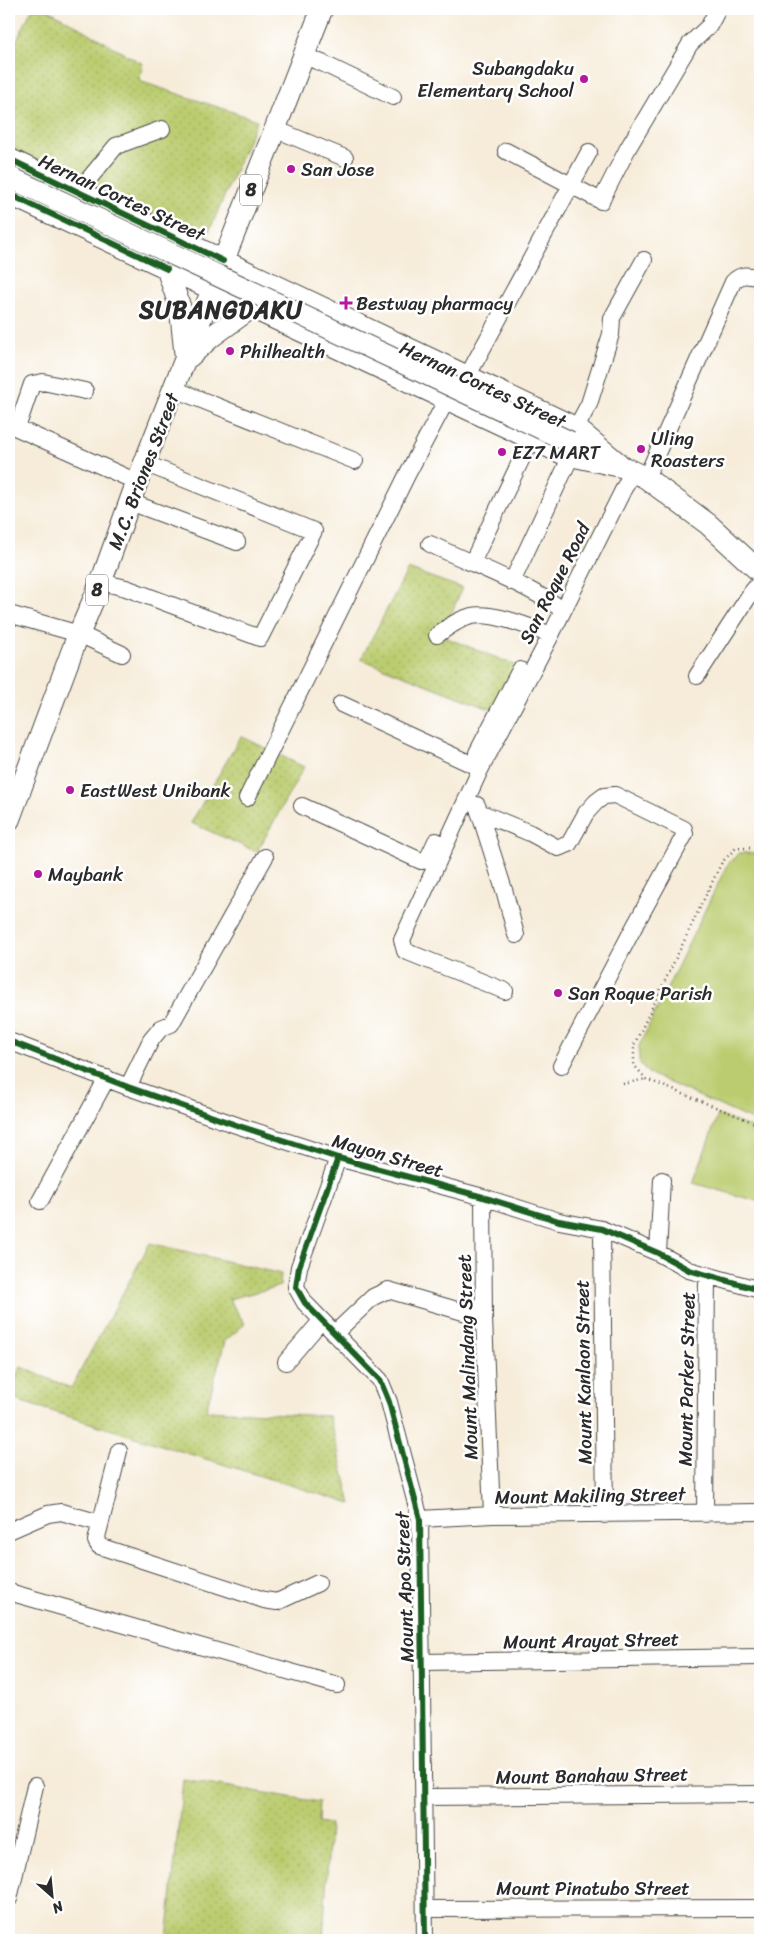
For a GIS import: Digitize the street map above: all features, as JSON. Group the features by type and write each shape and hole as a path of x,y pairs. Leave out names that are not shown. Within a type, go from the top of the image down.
{"main road":[{"name":"8","path":"213,290 322,9"},
{"name":"Hernan Cortes Street","path":"9,159 467,377 572,442"},
{"name":"Hernan Cortes Street","path":"9,177 634,472 708,524 760,572"},
{"name":"Hernan Cortes Street","path":"9,194 564,454 572,442"},
{"path":"168,269 184,324 186,360"},
{"name":"M.C. Briones Street","path":"9,820 13,794 101,582 141,472 213,290"},
{"path":"186,360 211,337 250,308"}],"street":[{"path":"506,151 601,201 628,148 690,44 709,26 718,9"},
{"path":"304,56 393,96"},
{"path":"78,192 116,146 162,129"},
{"path":"276,130 345,158"},
{"path":"467,377 589,152"},
{"path":"512,582 589,404 611,334 612,318 644,260"},
{"name":"San Roque Road","path":"505,991 405,952 402,940 471,788 511,713 546,633 563,610 732,282 739,276 746,274 760,278"},
{"path":"85,391 42,382 32,384 17,428 314,531 260,638 126,588 101,582"},
{"path":"174,389 355,461"},
{"path":"247,798 446,399"},
{"path":"472,563 531,439"},
{"path":"130,502 237,542"},
{"path":"430,544 512,582 563,610"},
{"path":"697,676 750,593 760,582"},
{"path":"9,614 79,634 122,654"},
{"path":"302,806 414,858 427,860 471,764 546,633 494,616 472,616 456,622 437,635"},
{"path":"341,704 471,764"},
{"path":"471,788 505,893 516,935"},
{"path":"480,812 530,833 558,848 569,844 586,813 596,802 604,796 615,794 684,829 685,834 561,1066"},
{"path":"128,1087 151,1040 161,1028 171,1024 265,857"},
{"name":"Mayon Street","path":"9,1040 128,1087 338,1158 483,1197 559,1221 602,1229 658,1253 689,1270 760,1290"},
{"path":"40,1201 107,1078"},
{"name":"Mount Apo Street","path":"338,1158 298,1267 296,1287 305,1303 380,1380 391,1411 420,1519 425,1940"},
{"path":"658,1253 662,1180"},
{"name":"Mount Malindang Street","path":"483,1197 484,1318 492,1515"},
{"name":"Mount Kanlaon Street","path":"602,1229 605,1514"},
{"name":"Mount Parker Street","path":"705,1514 707,1275"},
{"path":"335,1333 372,1297 388,1290 484,1318"},
{"path":"286,1362 321,1320"},
{"path":"119,1451 96,1541 99,1546 264,1600 276,1602 318,1583"},
{"path":"9,1531 48,1514 60,1512 100,1523"},
{"name":"Mount Makiling Street","path":"420,1519 492,1515 760,1512"},
{"path":"9,1592 337,1685"},
{"name":"Mount Arayat Street","path":"422,1662 760,1657"},
{"path":"9,1898 35,1786"},
{"name":"Mount Banahaw Street","path":"424,1797 760,1794"},
{"name":"Mount Pinatubo Street","path":"425,1909 760,1908"}],"path":[{"path":"760,848 736,848 722,862 634,1044 634,1065 646,1079 760,1125"},
{"path":"623,1084 646,1079"}],"green space":[{"path":"32,9 47,9 143,64 139,81 257,120 206,239 9,150 9,56"},
{"path":"408,569 462,588 442,636 517,666 495,711 361,659"},
{"path":"241,736 304,767 257,852 191,823"},
{"path":"739,853 760,854 760,1124 648,1073 639,1062 639,1046 727,865"},
{"path":"718,1115 760,1131 760,1202 693,1183"},
{"path":"150,1243 281,1274 280,1286 229,1299 245,1324 225,1341 206,1410 329,1416 351,1504 9,1398 9,1388 21,1367 71,1388"},
{"path":"183,1779 319,1802 318,1822 330,1824 323,1940 167,1940"}],"cycle path":[{"path":"9,159 223,261"},
{"path":"9,194 167,269"},
{"path":"9,1041 128,1087 239,1126 338,1158 483,1197 559,1221 602,1229 658,1253 689,1270 760,1290"},
{"path":"338,1158 299,1267 296,1287 305,1303 380,1380 389,1402 420,1519 425,1940"}],"place":[{"name":"Subangdaku Elementary School","path":"584,79"},
{"name":"San Jose","path":"291,169"},
{"name":"Bestway pharmacy","path":"346,303"},
{"name":"Philhealth","path":"230,351"},
{"name":"Uling Roasters","path":"641,449"},
{"name":"EZ7 MART","path":"502,452"},
{"name":"EastWest Unibank","path":"70,790"},
{"name":"Maybank","path":"38,874"},
{"name":"San Roque Parish","path":"558,993"}],"district":[{"name":"SUBANGDAKU","path":"221,310"}]}
